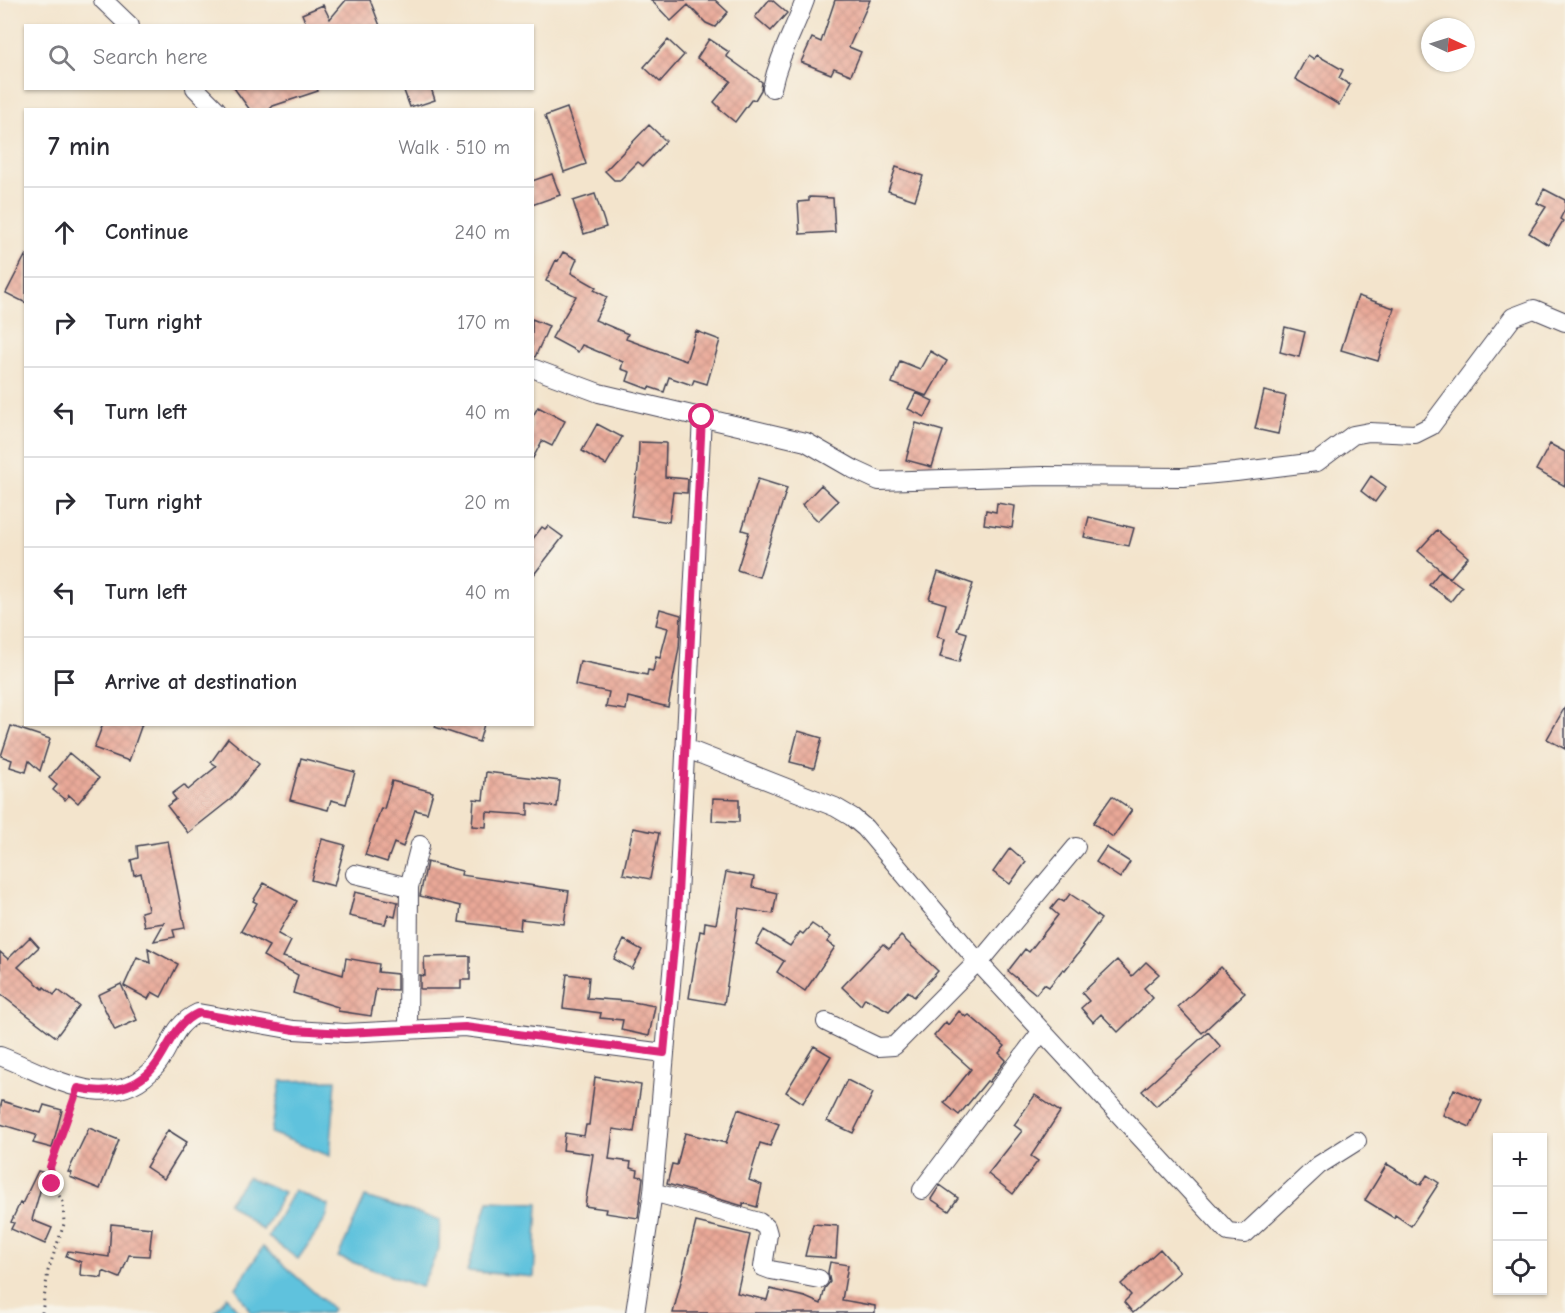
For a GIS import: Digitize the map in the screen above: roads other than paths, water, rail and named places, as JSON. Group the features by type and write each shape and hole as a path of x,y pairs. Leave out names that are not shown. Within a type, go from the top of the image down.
{"street":[{"path":"103,0 128,24"},
{"path":"772,88 777,65 805,0"},
{"path":"197,90 215,108"},
{"path":"534,369 599,393 806,442 879,481 1043,476 1183,477 1317,462 1353,435 1369,432 1415,434 1431,426 1513,317 1534,309 1565,322"},
{"path":"635,1313 653,1192 677,915 702,417"},
{"path":"685,748 835,807 866,828 978,962 1228,1232 1245,1234 1319,1165 1357,1141"},
{"path":"408,1029 409,887 420,845"},
{"path":"826,1022 878,1047 894,1046 978,962 1076,847"},
{"path":"355,874 409,887"},
{"path":"0,1056 93,1092 129,1087 156,1065 186,1019 198,1013 294,1030 345,1033 465,1027 664,1053"},
{"path":"922,1190 1042,1031"},
{"path":"653,1192 759,1222 766,1227 768,1234 764,1267 819,1279"}],"water":[{"path":"336,1080 330,1156 271,1133 281,1081"},
{"path":"248,1177 284,1192 263,1230 228,1203"},
{"path":"294,1190 329,1206 326,1219 298,1259 268,1237"},
{"path":"365,1197 440,1220 439,1249 421,1287 338,1257"},
{"path":"488,1201 538,1203 534,1277 467,1271"},
{"path":"263,1247 333,1309 330,1313 251,1313 236,1288"},
{"path":"227,1296 239,1313 214,1313"}]}
